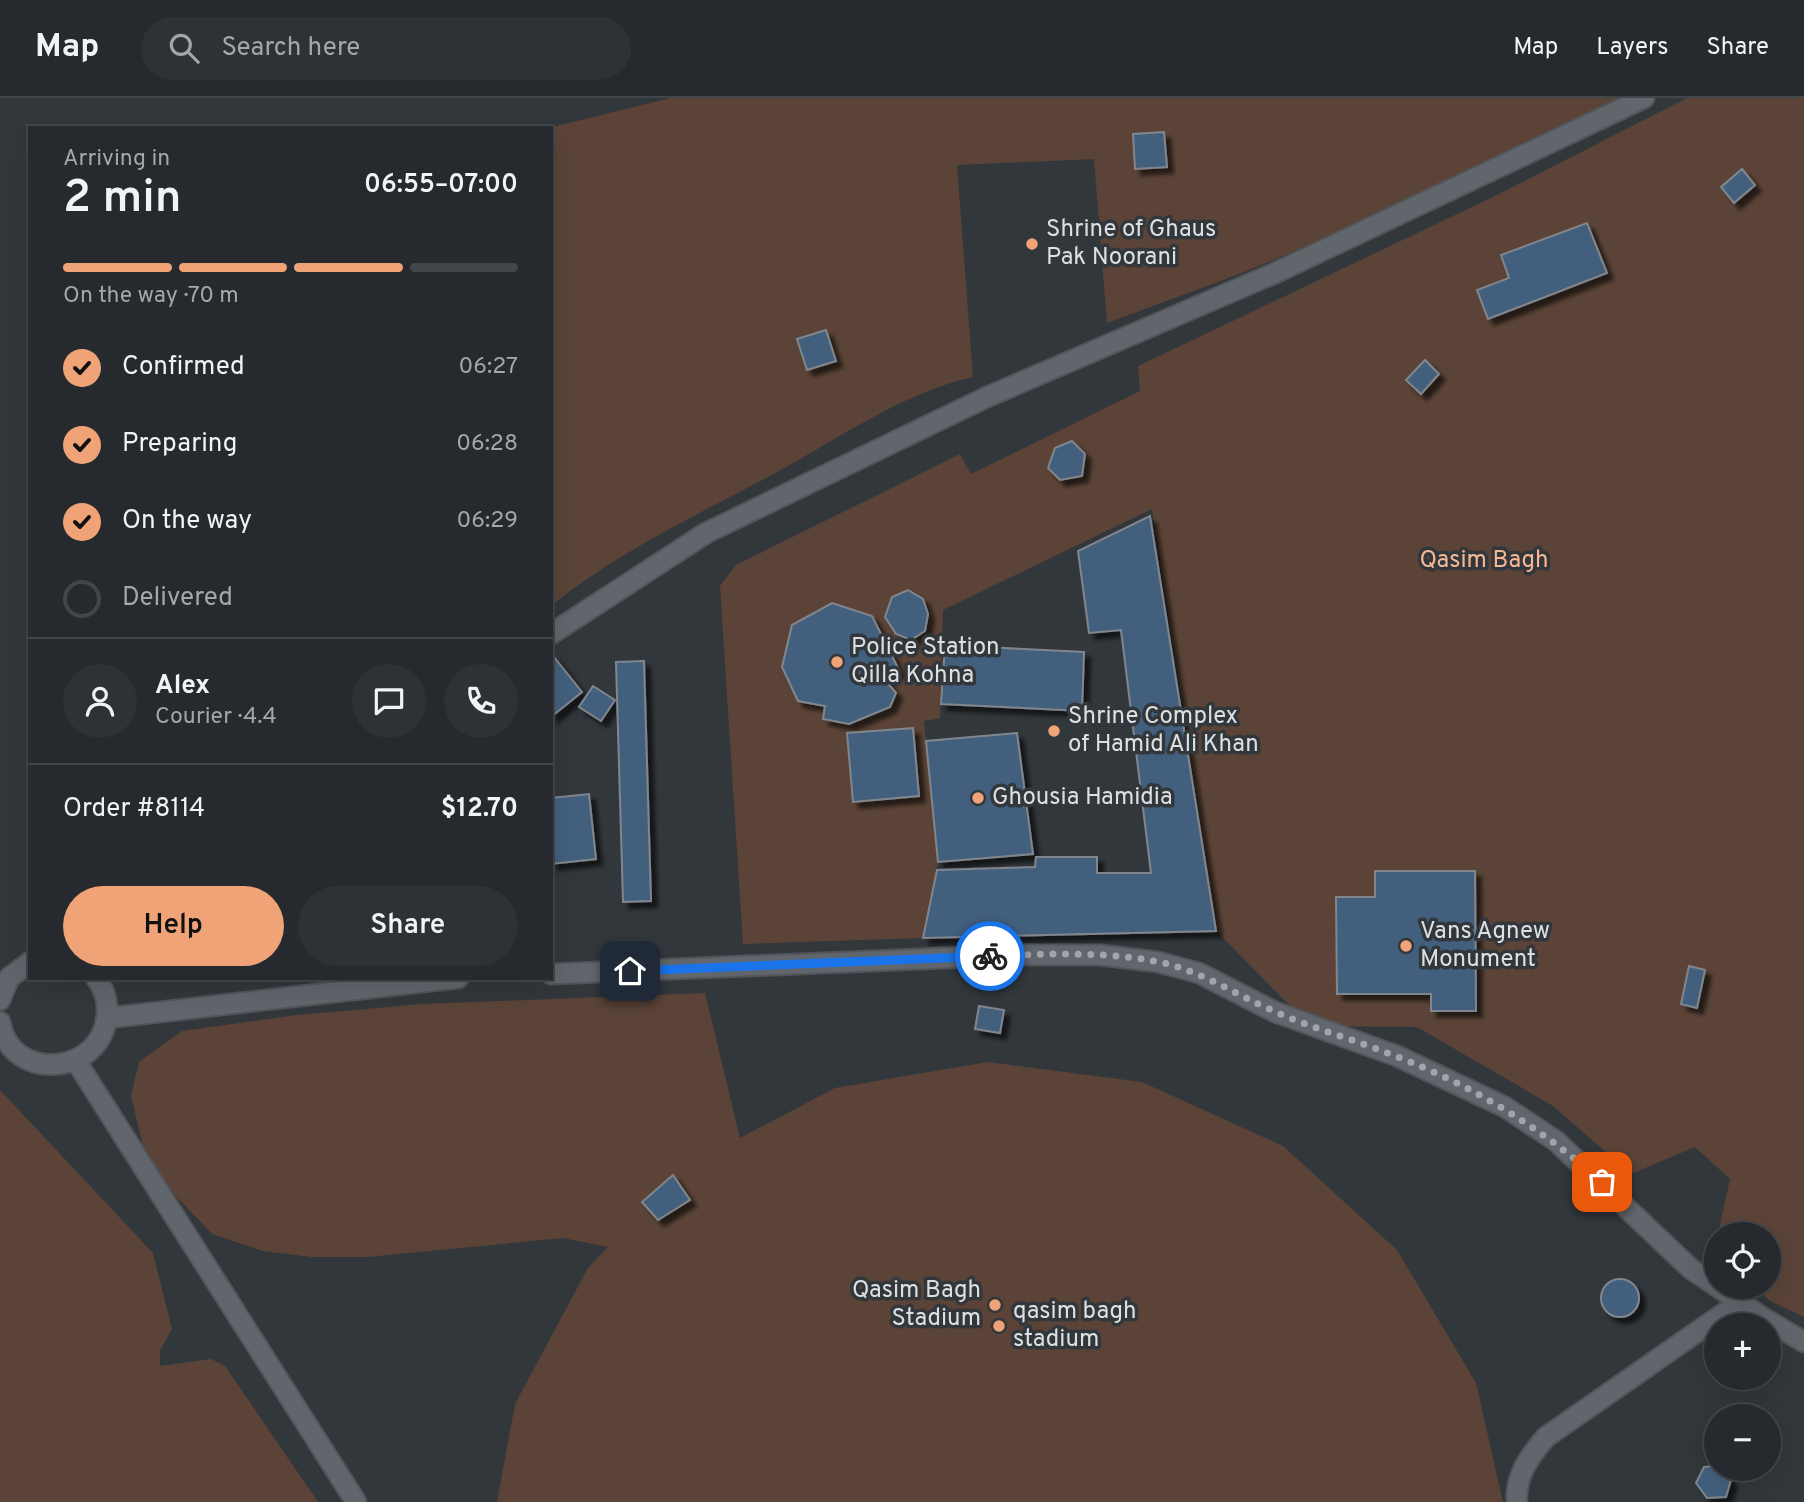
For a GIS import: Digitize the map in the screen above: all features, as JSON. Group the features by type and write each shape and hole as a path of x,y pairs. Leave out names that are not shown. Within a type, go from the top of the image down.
{"lane":[{"path":"553,633 706,533 987,397 1275,273 1644,98"},
{"path":"553,974 1018,955 1100,955 1158,962 1199,973 1275,1012 1397,1056 1505,1107 1556,1141 1691,1269 1804,1342"},
{"path":"0,1000 9,978 28,964"},
{"path":"0,1022 10,1045 23,1057 40,1064 58,1065 76,1061 91,1050 102,1036 107,1018 107,1000 97,980"},
{"path":"107,1018 338,984 418,980"},
{"path":"76,1061 356,1502"},
{"path":"1517,1502 1516,1491 1525,1462 1546,1437 1740,1303"}],"green space":[{"path":"671,98 1626,98 1381,215 1242,273 1107,323 1094,159 957,165 973,377 921,394 870,419 630,551 553,604 553,127"},
{"name":"Qasim Bagh","path":"1687,98 1804,98 1804,1317 1768,1299 1781,1299 1781,1222 1721,1222 1730,1179 1695,1147 1631,1174 1553,1106 1417,1027 1310,1026 1216,931 1152,509 943,610 940,718 924,721 938,862 923,938 743,944 720,586 736,565 960,454 971,474 1140,391 1138,366 1493,197"},
{"name":"qasim bagh stadium","path":"705,993 740,1138 835,1088 988,1062 1142,1082 1283,1146 1397,1250 1476,1383 1503,1502 497,1502 515,1404 588,1268 608,1247 563,1238 367,1257 312,1257 263,1251 212,1234 173,1193 143,1146 131,1096 139,1062 182,1031 297,1015 422,1004"},
{"path":"0,1090 153,1253 172,1329 160,1350 160,1366 211,1359 225,1366 318,1502 0,1502"}],"building":[{"path":"1164,132 1167,167 1135,169 1133,134"},
{"path":"1742,169 1755,185 1734,203 1721,187"},
{"path":"1587,223 1607,273 1488,319 1477,290 1509,278 1501,255"},
{"path":"826,330 836,361 807,370 797,339"},
{"path":"1425,360 1439,374 1421,394 1406,380"},
{"path":"1072,441 1085,454 1082,476 1060,480 1048,468 1055,448"},
{"path":"1150,516 1216,931 923,938 937,870 1035,867 1036,857 1097,857 1097,873 1151,873 1121,630 1089,633 1078,551"},
{"path":"908,590 923,599 928,614 925,631 911,640 896,634 885,617 892,597"},
{"path":"832,603 872,616 899,670 886,681 896,693 890,707 849,724 823,719 825,706 798,701 782,667 792,625"},
{"path":"945,645 1084,652 1082,711 941,704"},
{"path":"553,658 582,692 553,715"},
{"path":"644,661 651,901 623,902 616,662"},
{"path":"593,686 615,700 601,721 579,707"},
{"path":"913,728 919,796 853,802 847,733"},
{"name":"Ghousia Hamidia","path":"1017,733 1033,854 938,862 926,741"},
{"path":"589,794 596,859 553,864 553,798"},
{"name":"Vans Agnew Monument","path":"1375,871 1475,871 1476,1011 1431,1011 1431,994 1337,994 1336,897 1375,897"},
{"path":"1689,966 1705,970 1697,1008 1681,1004"},
{"path":"979,1006 1004,1010 1000,1033 975,1029"},
{"path":"673,1175 690,1200 658,1220 642,1202"},
{"path":"1620,1279 1633,1285 1639,1298 1633,1311 1620,1317 1607,1311 1601,1298 1607,1285"},
{"path":"1704,1467 1704,1481 1731,1481 1726,1497 1707,1498 1696,1483"}],"way so far":[{"path":"990,956 1100,955 1158,962 1199,973 1275,1012 1397,1056 1505,1107 1556,1141 1602,1182"}],"place":[{"name":"Shrine of Ghaus Pak Noorani","path":"1032,244"},
{"name":"Police Station Qilla Kohna","path":"837,662"},
{"name":"Shrine Complex of Hamid Ali Khan","path":"1054,731"},
{"name":"Ghousia Hamidia","path":"978,798"},
{"name":"Vans Agnew Monument","path":"1406,946"},
{"name":"Qasim Bagh Stadium","path":"995,1305"},
{"name":"qasim bagh stadium","path":"999,1326"}],"route":[{"path":"630,971 990,956"}]}
